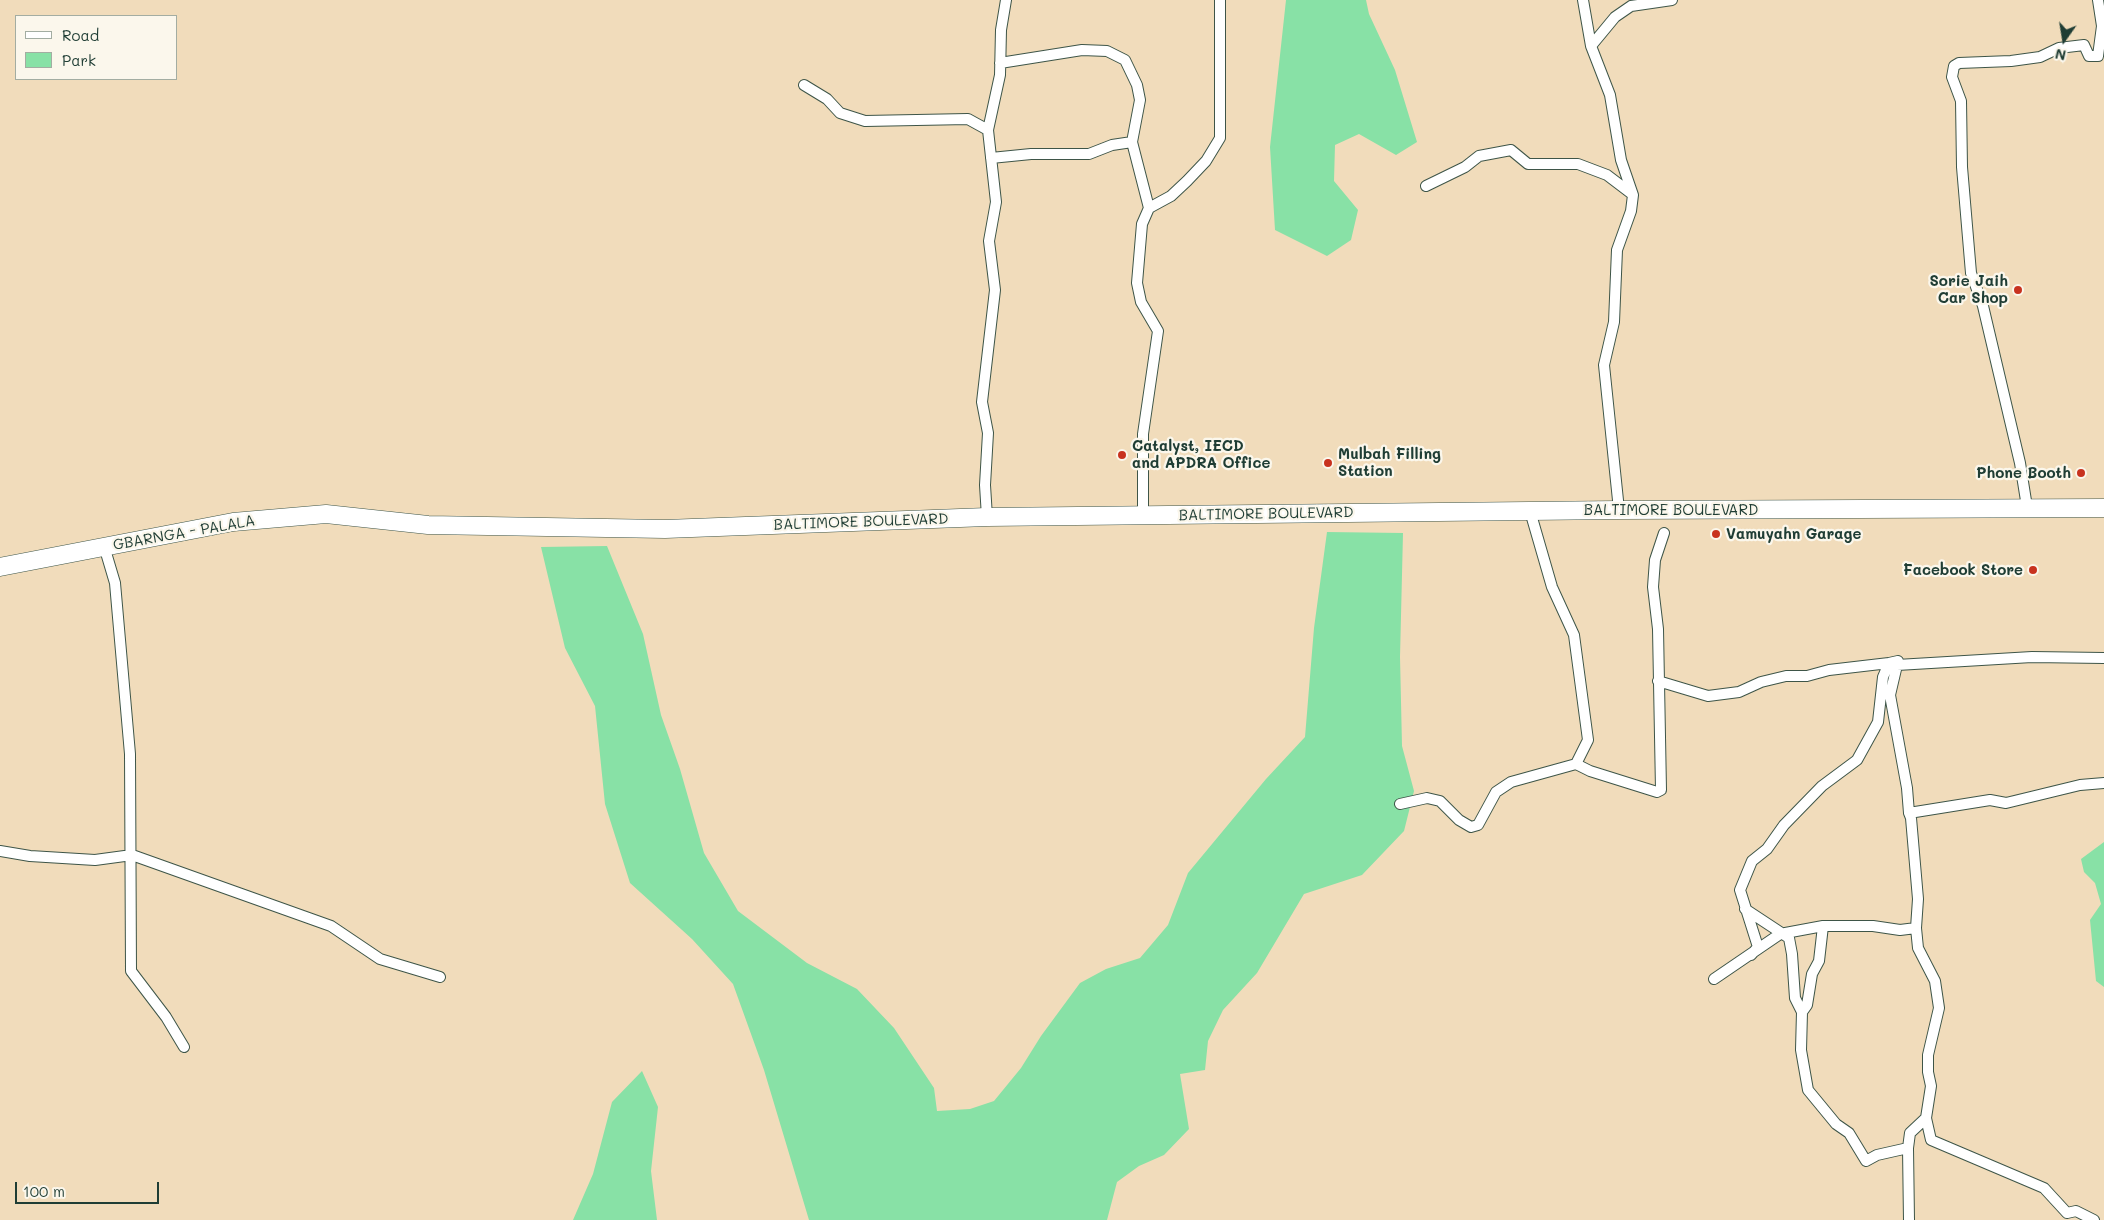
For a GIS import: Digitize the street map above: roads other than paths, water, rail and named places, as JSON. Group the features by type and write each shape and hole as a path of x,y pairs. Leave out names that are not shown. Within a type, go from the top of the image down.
{"highway":[{"name":"BALTIMORE BOULEVARD","path":"428,525 665,529 987,517 1619,510 2104,508"},
{"name":"GBARNGA - PALALA","path":"0,567 233,522 326,514 428,525"}],"street":[{"path":"987,517 985,485 988,433 982,402 995,290 989,241 996,202 988,130 1000,74 1001,30 1006,0"},
{"path":"1148,208 1171,196 1188,181 1206,161 1220,138 1220,0"},
{"path":"1583,0 1591,46 1610,95 1621,160 1633,195 1631,211 1618,250 1614,322 1604,365 1614,446 1619,510"},
{"path":"1591,46 1614,17 1631,6 1672,0"},
{"path":"2027,507 2020,463 1983,306 1971,273 1962,167 1961,101 1952,77 1954,66 1959,63 2020,60 2040,57 2059,48 2084,45 2089,56 2101,57 2102,26 2098,0"},
{"path":"1000,63 1082,50 1107,51 1125,60 1137,85 1140,100 1132,142 1148,208 1142,224 1137,283 1140,302 1158,331 1143,434 1144,516"},
{"path":"804,85 827,99 840,113 865,121 968,119 988,130"},
{"path":"991,158 1031,154 1089,154 1112,144 1132,142"},
{"path":"1426,186 1465,166 1479,156 1511,150 1528,164 1578,164 1607,175 1633,195"},
{"path":"1530,511 1552,586 1574,635 1588,740 1576,764"},
{"path":"1400,804 1427,798 1440,801 1460,820 1471,827 1478,825 1496,792 1511,782 1576,764 1590,771 1657,792 1661,790 1658,630 1653,587 1655,560 1664,533"},
{"path":"104,546 115,583 120,620 130,754 132,854 131,971 166,1017 184,1047"},
{"path":"1658,681 1696,693 1717,695 1739,692 1760,682 1786,676 1807,676 1829,670 1893,664 2032,658 2104,658"},
{"path":"1893,664 1890,694 1911,818 1918,899 1916,928 1918,948 1935,981 1939,1008 1928,1055 1928,1072 1931,1086 1926,1118 1931,1140 2044,1188 2068,1213 2076,1211 2094,1220"},
{"path":"1751,955 1758,947 1740,890 1752,861 1767,849 1784,825 1822,786 1856,760 1878,722 1883,677 1893,664"},
{"path":"1909,813 1990,800 2006,803 2080,785 2104,783"},
{"path":"0,851 30,856 95,860 132,854 331,926 380,959 440,977"},
{"path":"1745,909 1780,934 1789,938 1792,954 1794,998 1802,1012 1801,1050 1808,1090 1836,1124 1849,1133 1866,1160 1876,1155 1908,1148"},
{"path":"1714,979 1780,934 1823,926 1873,926 1900,930 1916,928"},
{"path":"1802,1012 1807,1005 1812,974 1819,961 1823,926"},
{"path":"1909,1220 1908,1148 1910,1133 1926,1118"}],"place":[{"name":"Sorie Jaih Car Shop","path":"2018,290"},
{"name":"Catalyst, IECD and APDRA Office","path":"1122,455"},
{"name":"Mulbah Filling Station","path":"1328,463"},
{"name":"Phone Booth","path":"2081,473"},
{"name":"Vamuyahn Garage","path":"1716,534"},
{"name":"Facebook Store","path":"2033,570"}]}
